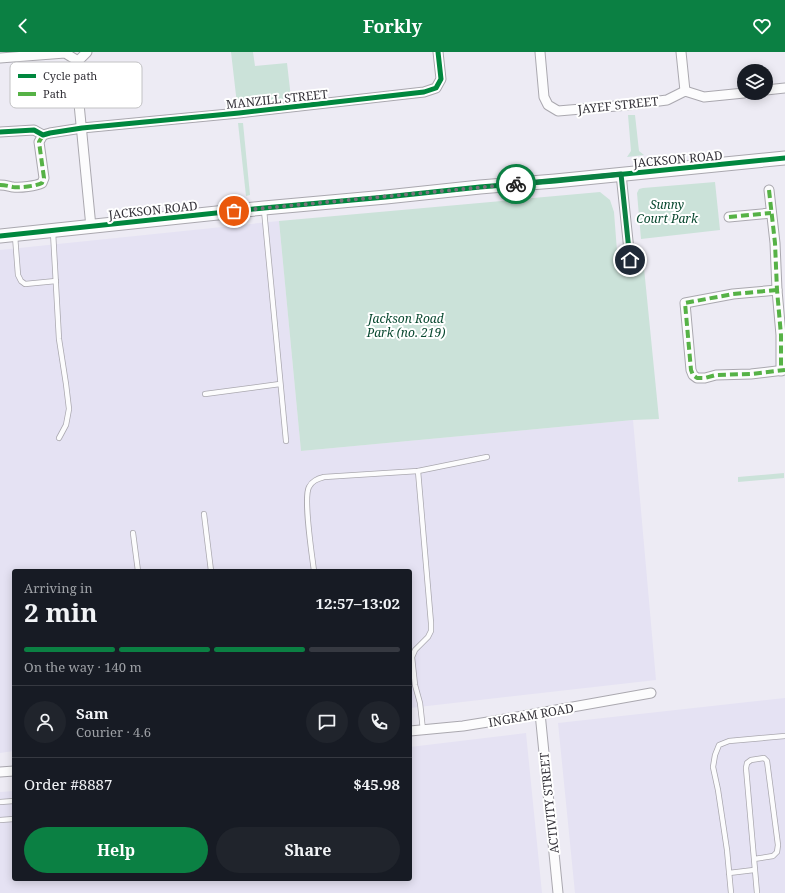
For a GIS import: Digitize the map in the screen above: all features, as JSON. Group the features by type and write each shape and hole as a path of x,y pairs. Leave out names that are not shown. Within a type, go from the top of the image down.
{"street":[{"path":"0,58 65,53 78,61 87,52"},
{"name":"MANZILL STREET","path":"43,136 50,133 82,128 239,113 424,92 436,88 441,79 438,52"},
{"name":"JAYEF STREET","path":"540,52 544,97 548,105 558,111 667,100 685,91"},
{"path":"681,52 685,91 704,97 737,94"},
{"path":"773,89 785,88"},
{"path":"80,108 91,227"},
{"path":"0,132 34,130 43,136 40,142 44,178 42,183 37,185 14,187 0,185"},
{"name":"JACKSON ROAD","path":"0,236 264,208 785,158"},
{"path":"621,174 630,260"},
{"path":"769,190 775,243 783,371 716,375 705,378 697,378 693,375 691,370 685,303 733,294 777,290"},
{"path":"729,217 771,213"},
{"name":"INGRAM ROAD","path":"412,732 471,725 652,693"},
{"name":"ACTIVITY STREET","path":"540,713 558,893"},
{"path":"0,772 12,771"}],"lane":[{"path":"264,208 286,441"},
{"path":"53,230 59,339 69,409 66,425 60,438"},
{"path":"15,234 18,275 21,281 25,284 56,281"},
{"path":"205,394 280,384"},
{"path":"314,569 306,500 308,488 313,481 324,477 418,471 486,457"},
{"path":"418,471 431,623 428,637 415,650 412,657 423,730"},
{"path":"204,514 211,569"},
{"path":"133,533 138,569"},
{"path":"412,690 416,689"},
{"path":"731,893 714,767 715,754 719,746 729,741 785,736"},
{"path":"754,859 773,856 777,852 778,845 767,761 764,758 751,760 747,763 746,768 754,870 757,893"},
{"path":"0,802 12,801"},
{"path":"0,820 12,819"},
{"path":"729,873 754,870"}],"shaded area":[{"path":"279,221 301,451 633,420 656,680 412,708 412,569 12,569 12,751 0,753 0,250"},
{"path":"785,698 785,893 575,893 558,723"},
{"path":"526,733 542,893 0,893 0,792 12,791 12,881 412,881 412,747"}],"green space":[{"path":"231,52 253,52 255,66 287,63 291,98 237,104"},
{"path":"628,115 635,115 639,151 644,155 627,157 631,151"},
{"path":"238,123 243,123 250,195 246,196"},
{"name":"Sunny Court Park","path":"715,182 720,230 641,239 637,193 639,189"},
{"name":"Jackson Road Park (no. 219)","path":"600,192 610,200 614,212 618,264 626,271 644,268 659,419 633,420 301,451 279,221"},
{"path":"784,473 784,478 738,482 738,477"}],"marked path":[{"path":"0,185 20,187 42,183 44,178 39,142 43,135"},
{"path":"769,190 775,243 781,335 781,371"},
{"path":"729,217 771,213"},
{"path":"777,290 733,294 685,303 691,370 693,375 697,378 705,378 716,375 751,374 785,370"}],"cycle path":[{"path":"0,132 34,130 43,135 82,128 239,113 424,92 436,88 441,79 438,52"},
{"path":"0,236 264,208 785,158"}],"way so far":[{"path":"234,211 516,184"}],"route":[{"path":"516,184 621,174 630,260"}]}
